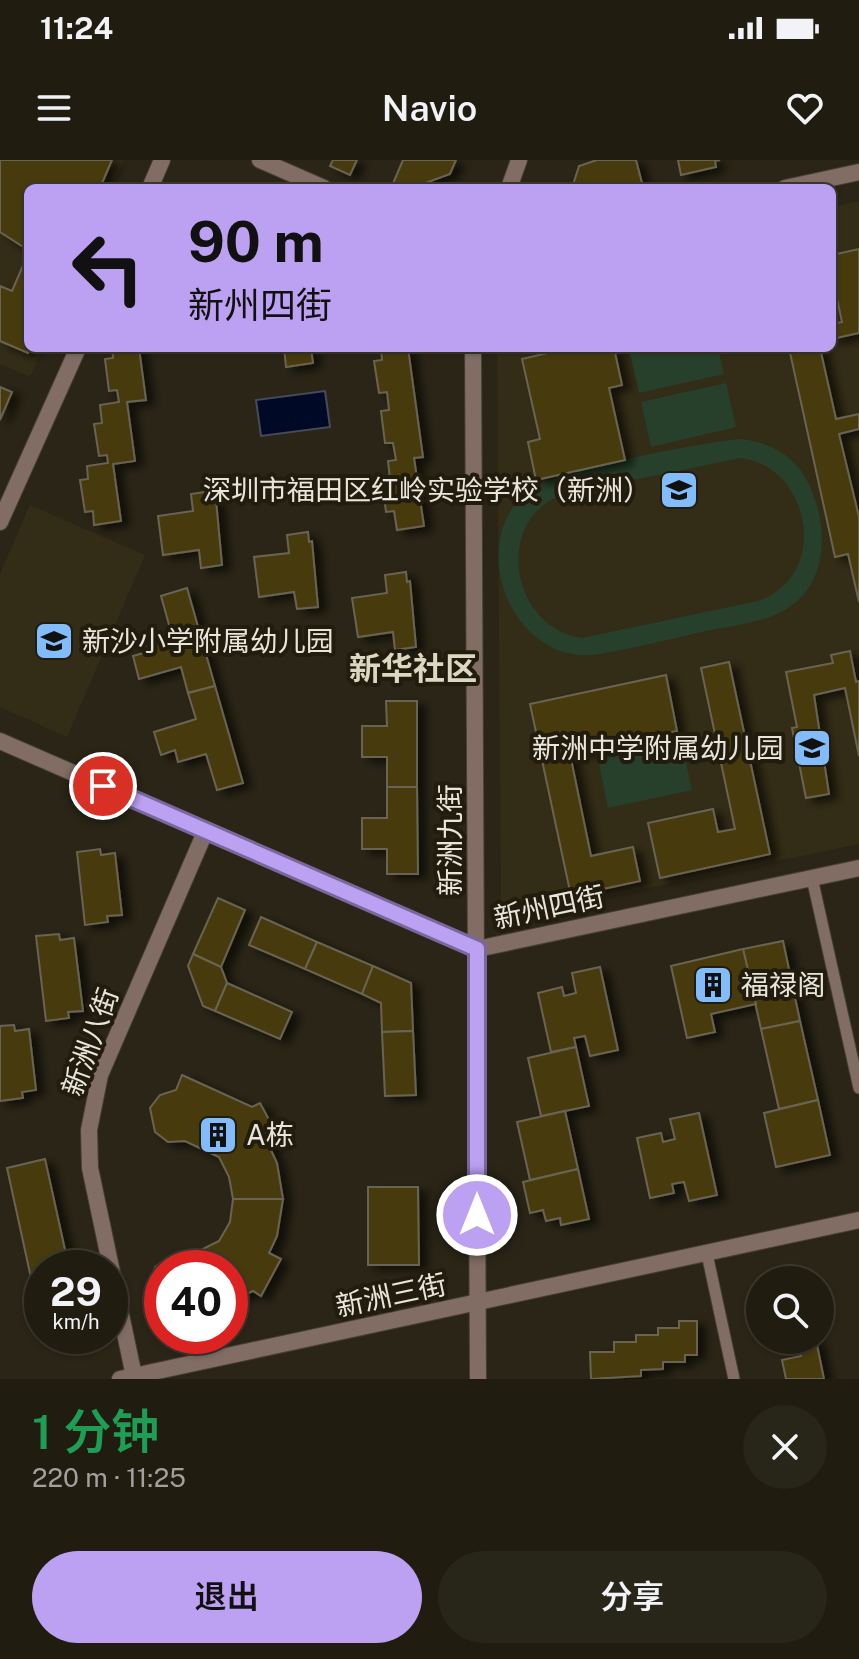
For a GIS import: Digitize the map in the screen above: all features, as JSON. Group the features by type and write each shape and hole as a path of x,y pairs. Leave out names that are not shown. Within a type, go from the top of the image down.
{"street":[{"path":"152,184 162,160"},
{"path":"260,160 315,184"},
{"path":"510,184 519,160"},
{"path":"804,184 859,172"},
{"path":"0,522 76,352"},
{"name":"新洲九街","path":"473,352 478,1379"},
{"name":"新州四街","path":"0,741 477,949 859,868"},
{"name":"新洲八街","path":"127,1378 90,1168 91,1111 100,1075 206,830"},
{"name":"新洲三街","path":"127,1378 859,1220"}],"lane":[{"path":"812,878 859,1088"},
{"path":"707,1254 734,1379"}],"shaded area":[{"path":"0,160 124,160 114,184 24,184 24,352 41,352 30,377 0,364"},
{"name":"深圳市福田区红岭实验学校（新洲）","path":"859,201 859,844 501,919 497,352 836,352 836,206"},
{"name":"新沙小学附属幼儿园","path":"30,505 145,555 67,737 0,707 0,574"}],"green space":[{"path":"630,352 719,352 724,374 639,393"},
{"path":"726,383 736,427 651,447 641,402"},
{"path":"741,439 776,449 794,463 808,482 818,511 822,545 814,578 793,605 749,623 600,654 569,653 542,642 521,622 507,597 499,569 500,540 509,513 529,490 544,482 598,466","holes":["741,458 765,466 784,481 797,501 803,524 803,548 796,570 781,588 758,601 582,638 558,630 539,615 526,594 519,571 519,547 527,525 542,506 565,494"]},
{"path":"681,740 692,790 608,808 598,758"}],"water":[{"path":"325,391 330,427 261,436 256,400"}],"building":[{"path":"0,160 112,160 102,184 24,184 24,247 0,232"},
{"path":"333,160 357,160 350,175 330,166"},
{"path":"403,160 456,160 450,174 423,184 393,184"},
{"path":"597,160 636,160 642,183 573,184 579,166"},
{"path":"678,160 720,160 715,161 716,167 681,175"},
{"path":"859,249 859,333 836,338 836,323 842,322 836,294 836,254"},
{"path":"24,263 24,351 0,341 0,286 12,291"},
{"path":"112,352 140,352 146,400 127,402 135,461 113,464 121,521 94,525 93,511 85,512 80,480 88,479 87,466 108,463 107,455 99,456 94,424 102,423 100,405 119,402 117,390 109,391 105,359 113,358"},
{"path":"284,352 312,352 313,363 286,367"},
{"path":"381,352 409,352 423,457 414,458 424,526 397,530 394,511 386,512 382,480 390,479 388,461 396,460 393,443 385,443 381,411 389,410 387,392 379,393 374,361 382,360"},
{"path":"552,352 615,352 622,385 609,388 625,460 536,480 528,442 540,439 522,359"},
{"path":"790,352 821,352 836,419 859,414 859,429 839,434 859,517 859,602 848,554 835,557"},
{"path":"0,387 12,392 0,420"},
{"path":"212,491 213,500 216,500 222,565 201,568 199,550 163,555 158,516 193,511 191,494"},
{"path":"308,532 309,542 312,541 318,607 297,609 294,592 259,597 254,557 289,553 287,535"},
{"path":"406,572 407,582 410,581 416,647 395,650 393,632 358,637 352,598 387,593 385,575"},
{"path":"187,588 215,686 188,693 181,667 139,679 133,656 147,652 143,640 171,632 161,596"},
{"path":"850,651 856,682 859,681 859,756 845,688 814,695 829,794 806,798 792,728 797,727 786,672 833,663 831,655"},
{"path":"729,662 770,854 660,878 648,823 713,809 718,832 735,829 701,668"},
{"path":"666,675 677,731 570,754 591,856 633,847 640,881 571,896 530,704"},
{"path":"215,686 243,783 217,790 206,754 178,762 175,750 161,755 154,732 196,719 188,693"},
{"path":"386,701 417,701 417,787 387,787 387,757 362,757 362,726 387,726"},
{"path":"387,787 417,787 418,874 387,874 387,849 362,849 362,818 387,818"},
{"path":"100,849 101,855 115,853 122,915 107,916 108,922 85,925 77,852"},
{"path":"218,898 245,910 221,967 193,954"},
{"path":"261,917 317,942 305,969 249,945"},
{"path":"59,934 60,940 74,938 83,1011 68,1012 69,1018 46,1021 36,936"},
{"path":"783,941 800,1021 761,1029 743,949"},
{"path":"317,942 373,966 362,994 305,969"},
{"name":"福禄阁","path":"743,949 756,1004 711,1014 715,1032 687,1038 671,966"},
{"path":"193,954 221,967 227,983 215,1011 203,1006 188,966"},
{"path":"373,966 411,983 413,1031 382,1032 381,1003 362,994"},
{"path":"600,967 618,1050 590,1056 585,1036 574,1038 576,1047 551,1052 538,993 562,987 564,996 576,993 572,973"},
{"path":"227,983 292,1012 280,1039 215,1011"},
{"path":"800,1021 818,1100 779,1109 761,1029"},
{"path":"14,1025 15,1031 29,1029 36,1090 22,1092 23,1098 0,1101 0,1026"},
{"path":"413,1031 416,1095 385,1096 382,1032"},
{"path":"576,1047 589,1106 541,1116 528,1058"},
{"name":"A栋","path":"182,1075 252,1107 260,1103 280,1140 269,1146 277,1163 283,1199 233,1199 229,1177 219,1157 185,1141 168,1142 155,1132 150,1108 160,1095 176,1090"},
{"path":"818,1100 830,1155 776,1167 764,1113"},
{"path":"565,1111 578,1169 530,1180 517,1122"},
{"path":"699,1113 717,1195 689,1201 684,1182 672,1184 674,1193 650,1198 637,1138 661,1133 663,1142 675,1139 670,1119"},
{"path":"45,1159 65,1250 25,1250 7,1168"},
{"path":"578,1169 589,1219 561,1225 560,1218 546,1221 543,1210 530,1213 523,1182"},
{"path":"368,1187 418,1187 419,1265 368,1265"},
{"path":"233,1199 283,1199 277,1236 269,1253 281,1259 261,1296 253,1291 248,1293 248,1250 201,1250 219,1241 230,1222"},
{"path":"679,1321 697,1321 697,1355 685,1355 685,1362 663,1362 663,1369 641,1370 641,1376 591,1379 590,1352 614,1352 614,1342 636,1342 636,1335 658,1335 658,1328 679,1328"},
{"path":"819,1354 824,1379 786,1379 782,1360"}],"place":[{"name":"深圳市福田区红岭实验学校（新洲）","path":"679,490"},
{"name":"新沙小学附属幼儿园","path":"54,641"},
{"name":"新洲中学附属幼儿园","path":"812,748"},
{"name":"福禄阁","path":"713,985"},
{"name":"A栋","path":"218,1135"}],"district":[{"name":"新华社区","path":"413,669"}],"route":[{"path":"103,786 477,949 477,1215"}]}
